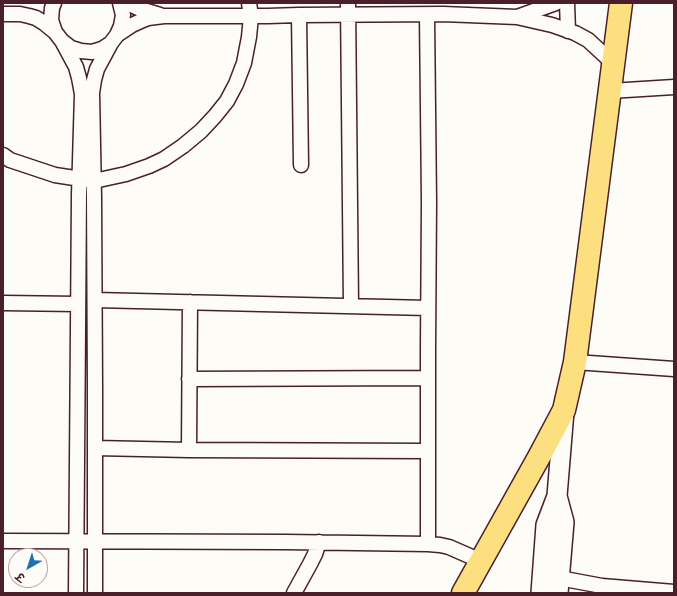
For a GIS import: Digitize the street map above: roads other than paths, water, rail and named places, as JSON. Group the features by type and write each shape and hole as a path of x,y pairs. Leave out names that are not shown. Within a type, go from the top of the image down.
{"main road":[{"path":"463,593 539,458 564,410 575,362 621,3"}],"street":[{"path":"94,593 95,300 92,93 97,69 121,26 123,15 120,3"},
{"path":"127,3 140,9 164,16"},
{"path":"517,16 556,3"},
{"path":"567,3 568,31"},
{"path":"20,14 27,11 53,6 51,20 58,36 76,67 82,94 79,179 76,593"},
{"path":"3,155 10,160 55,175 94,181 126,174 164,159 183,146 201,130 227,101 236,84 244,63 249,37 250,9"},
{"path":"3,14 20,14 36,18 71,48 92,52 102,49 132,25 148,18 164,16 250,9 299,14 348,9 427,14 443,9 517,16 552,25 575,33 588,40 613,63"},
{"path":"348,9 351,306"},
{"path":"299,14 301,165"},
{"path":"427,14 429,194 428,544"},
{"path":"610,91 674,87"},
{"path":"95,300 428,308"},
{"path":"189,450 190,302"},
{"path":"3,303 78,304"},
{"path":"575,362 674,369"},
{"path":"190,380 428,378"},
{"path":"541,593 546,525 557,496 564,410"},
{"path":"95,448 428,451"},
{"path":"557,496 564,522 559,586 602,586 674,592"},
{"path":"3,541 319,542 428,544 449,547 481,561"},
{"path":"294,593 313,559 319,542"}]}
